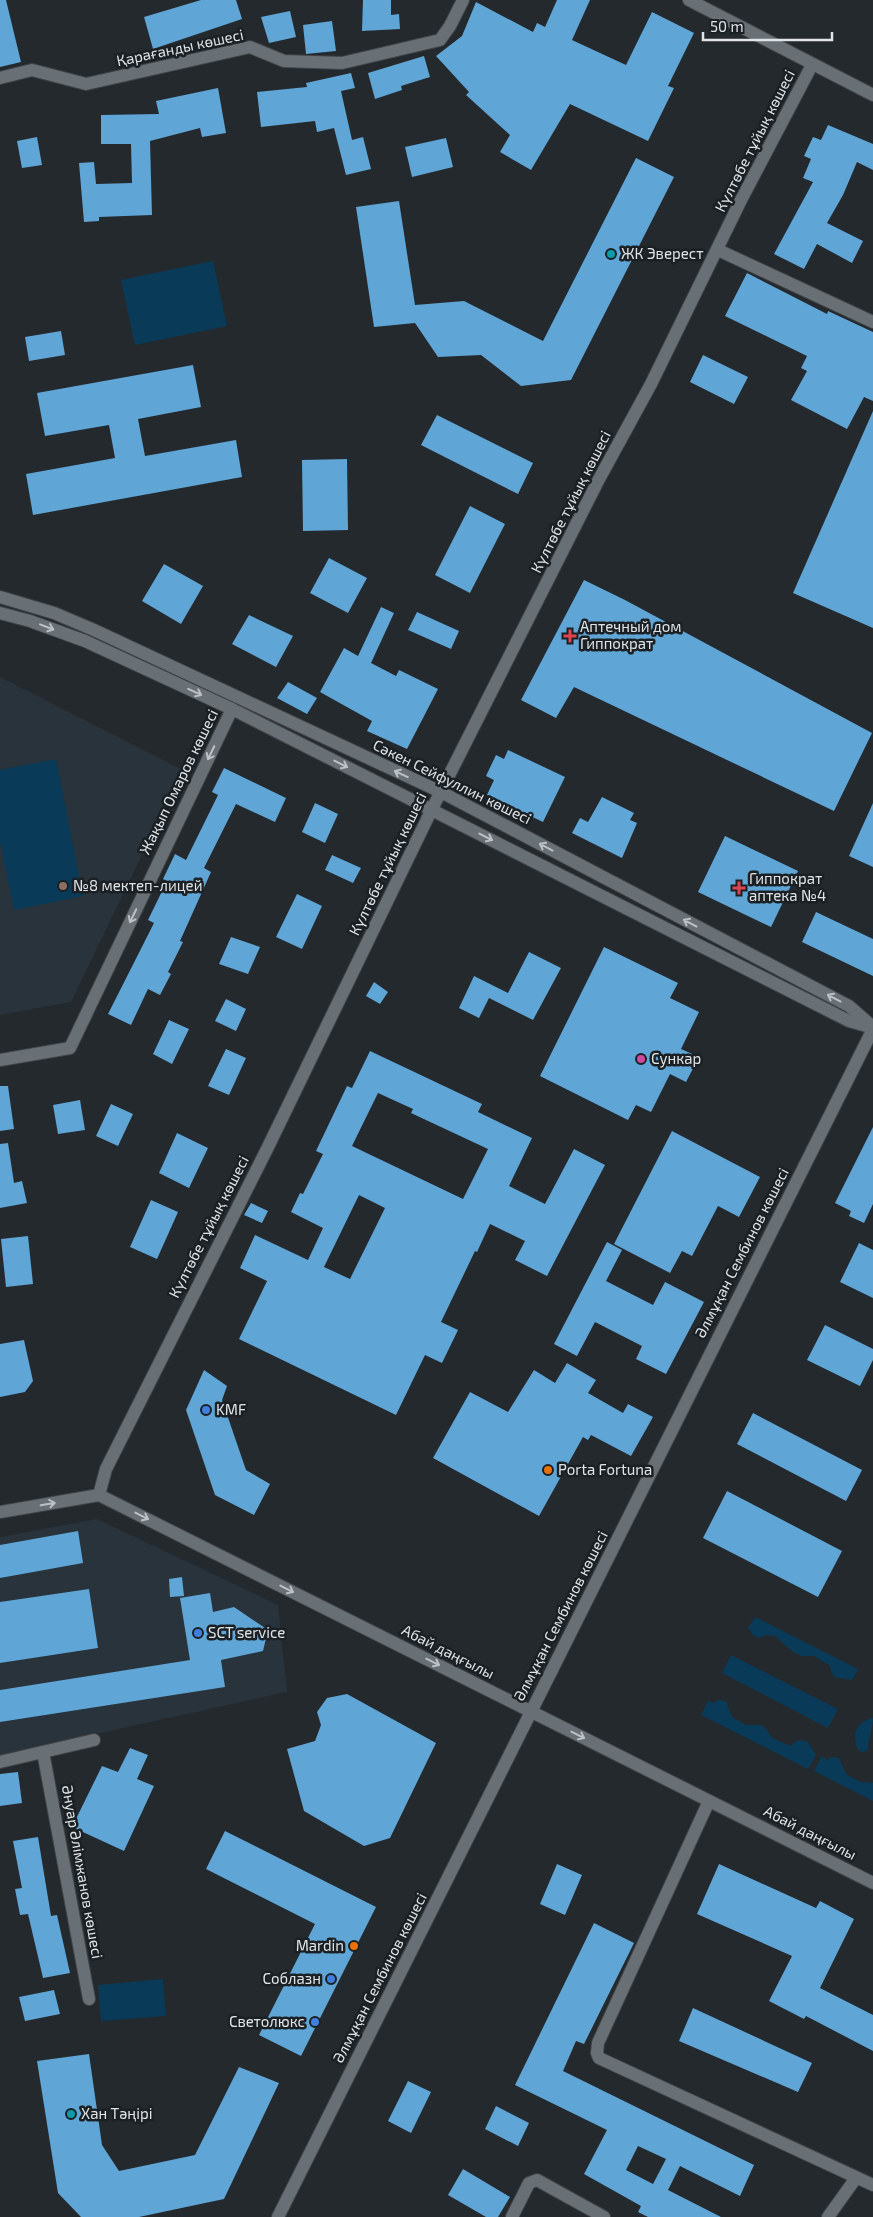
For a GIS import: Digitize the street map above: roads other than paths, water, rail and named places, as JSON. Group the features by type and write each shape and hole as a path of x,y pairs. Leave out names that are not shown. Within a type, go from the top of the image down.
{"street":[{"name":"Қарағанды көшесі","path":"0,78 32,70 86,84 250,47 284,61 342,63 440,40 450,26 463,0"},
{"path":"689,0 812,65 873,94"},
{"name":"Күлтөбе тұйық көшесі","path":"99,1494 106,1469 268,1147 432,809 598,481 651,384 746,192 812,65"},
{"path":"718,250 873,322"},
{"name":"Сәкен Сейфуллин көшесі","path":"0,597 54,613 94,630 441,792 849,1006 873,1028"},
{"path":"0,613 30,621 86,641 232,709 850,1021 873,1028"},
{"name":"Жақып Омаров көшесі","path":"0,1060 70,1048 232,709"},
{"name":"Әлмұқан Сембинов көшесі","path":"278,2217 873,1028"},
{"path":"0,1512 99,1494"},
{"name":"Абай даңғылы","path":"99,1494 873,1883"},
{"path":"0,1762 94,1740"},
{"name":"Әнуар Әлімжанов көшесі","path":"43,1752 89,1999"},
{"path":"709,1800 598,2043 596,2053 600,2058 873,2185"},
{"path":"828,2217 856,2178"},
{"path":"512,2217 529,2183 537,2180 604,2217"}],"place":[{"name":"ЖК Эверест","path":"611,254"},
{"name":"Аптечный дом Гиппократ","path":"570,636"},
{"name":"№8 мектеп-лицей","path":"63,886"},
{"name":"Гиппократ аптека №4","path":"739,888"},
{"name":"Сункар","path":"641,1059"},
{"name":"KMF","path":"206,1410"},
{"name":"Porta Fortuna","path":"548,1470"},
{"name":"SCT service","path":"198,1633"},
{"name":"Mardin","path":"354,1946"},
{"name":"Соблазн","path":"331,1979"},
{"name":"Светолюкс","path":"315,2022"},
{"name":"Хан Тәңірі","path":"71,2114"}]}
